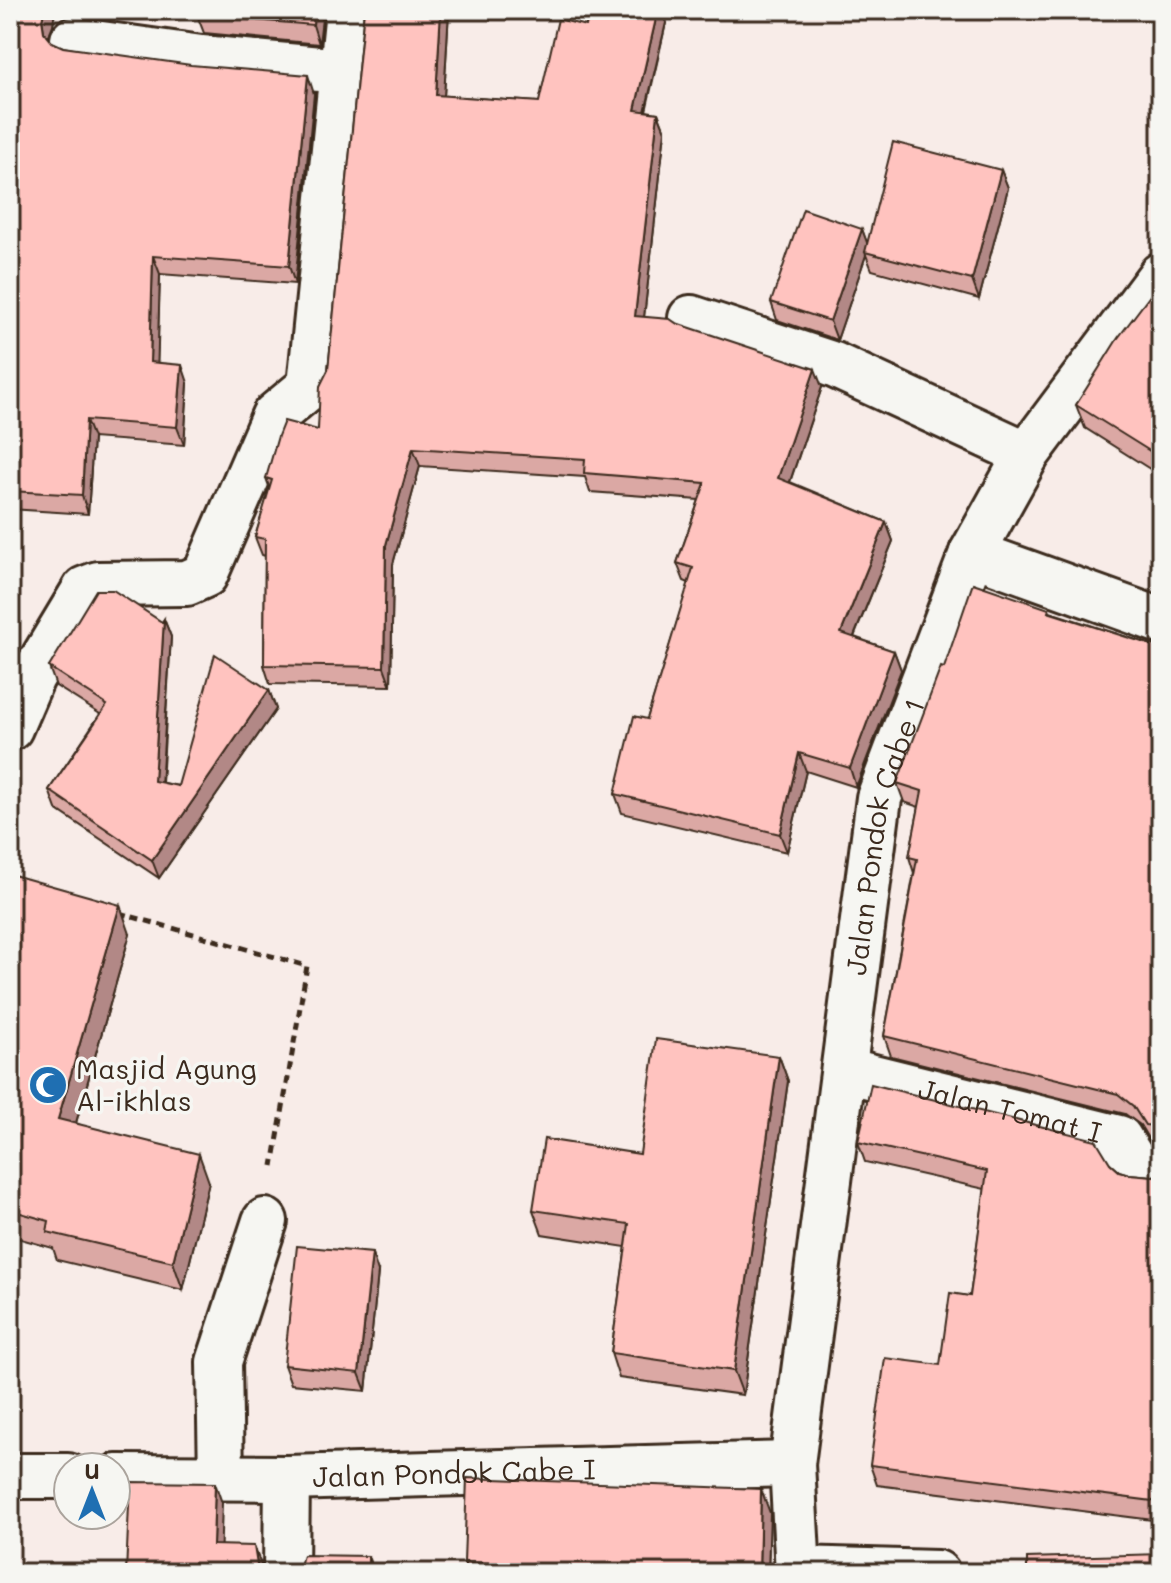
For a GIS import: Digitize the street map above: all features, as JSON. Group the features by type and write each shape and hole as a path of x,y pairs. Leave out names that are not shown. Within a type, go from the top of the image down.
{"street":[{"path":"10,728 32,677 85,589 98,584 187,583 205,575 274,416 310,386 348,10"},
{"path":"73,40 201,58 342,71"},
{"name":"Jalan Pondok Cabe 1","path":"798,1571 792,1464 879,798 972,553 1027,454 1161,275"},
{"path":"691,318 834,365 1027,454"},
{"path":"972,553 1161,621"},
{"name":"Jalan Tomat I","path":"845,1070 1119,1138 1138,1169 1161,1170"},
{"path":"221,1477 219,1362 264,1224"},
{"name":"Jalan Pondok Cabe I","path":"132,1477 287,1478 792,1464"},
{"path":"10,1476 52,1476"},
{"path":"286,1573 287,1478"},
{"path":"798,1571 937,1573"}],"path":[{"path":"114,912 307,966 264,1224"}],"building":[{"path":"10,10 45,10 42,19 44,32 52,42 63,47 191,65 308,75 289,266 153,256 150,362 182,365 177,427 86,420 82,495 10,491"},
{"path":"198,10 314,10 313,25 197,15"},
{"path":"364,10 441,10 436,95 539,102 558,19 586,26 589,10 658,10 635,110 658,113 635,316 670,319 815,369 778,478 886,522 841,633 894,651 850,768 799,753 780,834 615,794 634,716 647,719 693,568 677,563 705,483 584,473 585,459 413,448 386,545 384,667 264,665 265,539 255,537 272,480 266,478 284,421 318,430 320,386 328,370"},
{"path":"893,142 1001,170 972,280 865,252"},
{"path":"803,209 862,229 830,321 771,302"},
{"path":"1161,281 1161,458 1076,405 1118,338"},
{"path":"973,583 1049,609 1048,612 1161,648 1161,1128 1145,1125 1133,1106 1118,1094 884,1036 917,859 909,857 922,791 897,783 941,667 944,668"},
{"path":"96,590 113,590 162,622 164,619 154,781 178,786 215,654 269,690 152,860 49,790 107,705 49,667"},
{"path":"10,874 120,905 58,1119 199,1154 173,1262 47,1232 49,1221 10,1210"},
{"path":"656,1039 779,1056 734,1371 611,1353 629,1224 533,1210 544,1139 640,1154"},
{"path":"871,1084 1096,1140 1110,1163 1119,1171 1153,1176 1161,1174 1161,1502 870,1465 885,1358 940,1365 950,1293 970,1296 987,1171 858,1142"},
{"path":"297,1246 372,1253 359,1373 284,1365"},
{"path":"467,1478 761,1489 759,1573 543,1573 544,1565 464,1562"},
{"path":"132,1482 215,1483 213,1545 254,1546 257,1565 265,1573 126,1573 128,1531 132,1531"},
{"path":"1161,1554 1161,1573 1027,1573 1027,1558"},
{"path":"303,1555 368,1556 368,1573 293,1573 300,1566"},
{"path":"10,1571 51,1573 10,1573"}],"place":[{"name":"Masjid Agung Al-ikhlas","path":"48,1085"}]}
